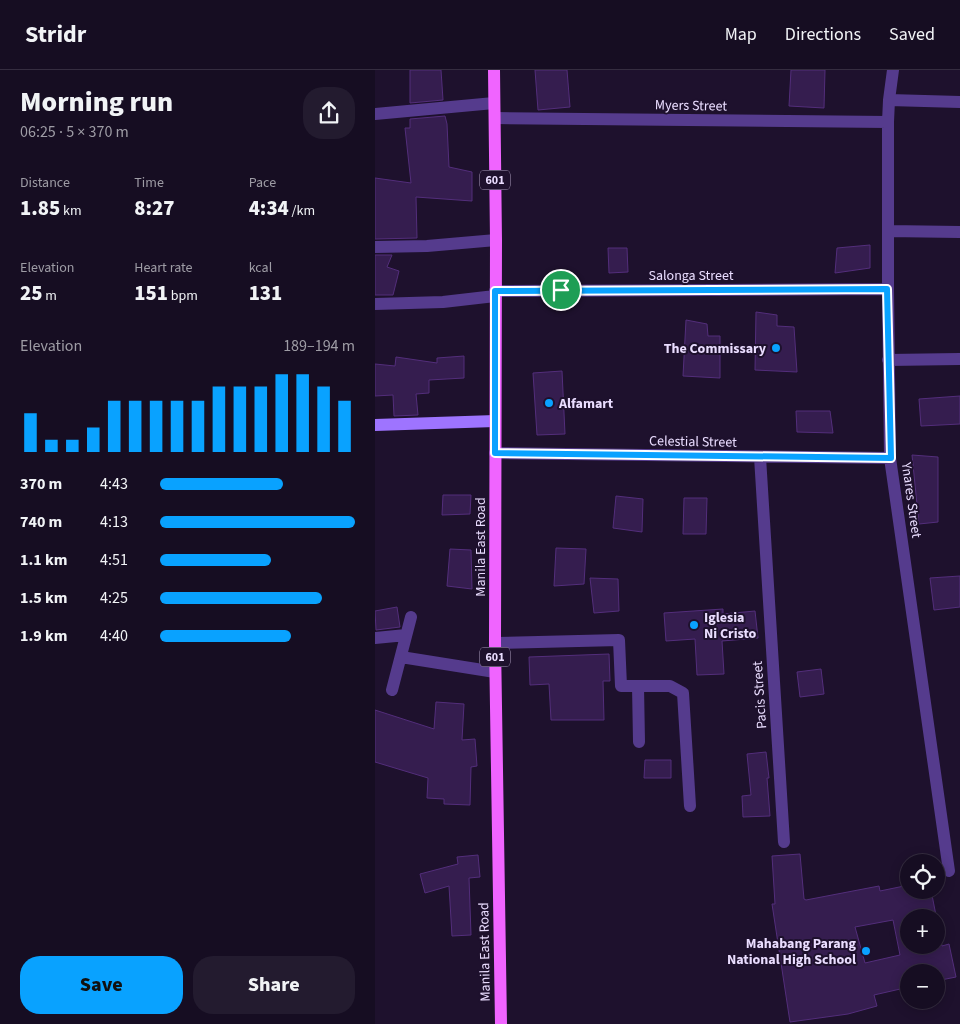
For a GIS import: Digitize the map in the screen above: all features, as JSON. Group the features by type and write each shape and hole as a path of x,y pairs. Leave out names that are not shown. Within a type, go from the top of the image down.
{"main road":[{"name":"Manila East Road","path":"494,70 496,240 495,672 501,1024"}],"street":[{"name":"Ynares Street","path":"893,70 888,122 889,231 887,289 891,458 949,871"},
{"path":"889,100 960,102"},
{"path":"375,114 494,103"},
{"name":"Myers Street","path":"495,118 888,122"},
{"path":"889,231 960,232"},
{"path":"375,247 427,246 496,240"},
{"name":"Salonga Street","path":"375,304 443,302 495,293 887,289"},
{"path":"889,360 960,359"},
{"path":"375,425 495,421"},
{"name":"Celestial Street","path":"495,453 891,458"},
{"name":"Pacis Street","path":"759,457 784,842"},
{"path":"392,690 411,617"},
{"path":"375,638 406,635"},
{"path":"495,643 619,640 621,686 670,686 683,693 690,806"},
{"path":"401,657 495,672"},
{"path":"638,686 639,742"}],"building":[{"path":"410,70 441,70 443,100 410,103"},
{"path":"535,70 567,70 570,107 538,110"},
{"path":"791,70 825,70 824,108 789,106"},
{"path":"445,116 449,167 472,172 472,201 416,197 417,238 375,239 375,178 411,183 405,128 410,128 410,119"},
{"path":"870,245 870,268 835,273 837,248"},
{"path":"608,248 627,248 628,272 609,273"},
{"path":"375,255 392,255 387,267 399,271 393,295 375,295"},
{"name":"The Commissary","path":"756,312 777,315 777,326 794,327 797,372 755,370"},
{"path":"686,320 707,324 708,336 720,336 720,378 683,376"},
{"path":"464,356 464,378 429,380 429,393 416,394 418,415 394,416 393,395 375,396 375,364 395,366 396,357 437,363 437,358"},
{"name":"Alfamart","path":"562,371 565,434 537,435 533,373"},
{"path":"960,396 960,424 921,426 919,399"},
{"path":"796,411 830,411 833,433 797,432"},
{"path":"912,455 938,457 938,522 919,524"},
{"path":"443,495 471,495 470,514 442,515"},
{"path":"616,496 643,499 642,532 613,528"},
{"path":"684,498 707,498 706,534 683,534"},
{"path":"556,548 586,549 584,584 554,586"},
{"path":"450,549 471,550 472,589 447,586"},
{"path":"960,576 960,607 934,610 930,578"},
{"path":"590,578 618,579 619,611 594,613"},
{"path":"397,607 400,627 376,630 375,611"},
{"path":"723,609 723,614 755,611 758,638 722,641 724,674 697,675 695,639 666,641 664,613"},
{"path":"609,654 610,681 603,681 604,720 551,720 549,684 530,685 529,657"},
{"path":"821,669 824,694 800,697 797,672"},
{"path":"436,702 464,704 462,740 475,739 477,766 471,767 470,805 444,804 444,799 427,798 428,778 375,762 375,710 434,729"},
{"path":"766,752 770,816 743,817 742,796 751,795 747,754"},
{"path":"645,760 671,760 671,778 644,778"},
{"name":"Mahabang Parang National High School","path":"800,854 804,899 806,900 879,886 880,891 900,887 900,899 933,899 935,909 900,909 900,954 945,954 945,945 949,944 956,977 945,979 945,964 900,964 900,989 874,995 877,1006 848,1014 790,1022 772,904 775,904 772,856","holes":["893,920 900,955 865,963 855,927"]},
{"path":"478,855 480,877 469,878 471,935 452,936 449,886 425,893 420,874 458,864 457,857"}],"place":[{"name":"The Commissary","path":"776,348"},
{"name":"Alfamart","path":"549,403"},
{"name":"Iglesia Ni Cristo","path":"694,625"},
{"name":"Mahabang Parang National High School","path":"866,951"}],"route":[{"path":"887,289 891,458 495,453 495,291 561,290 887,289"}]}
